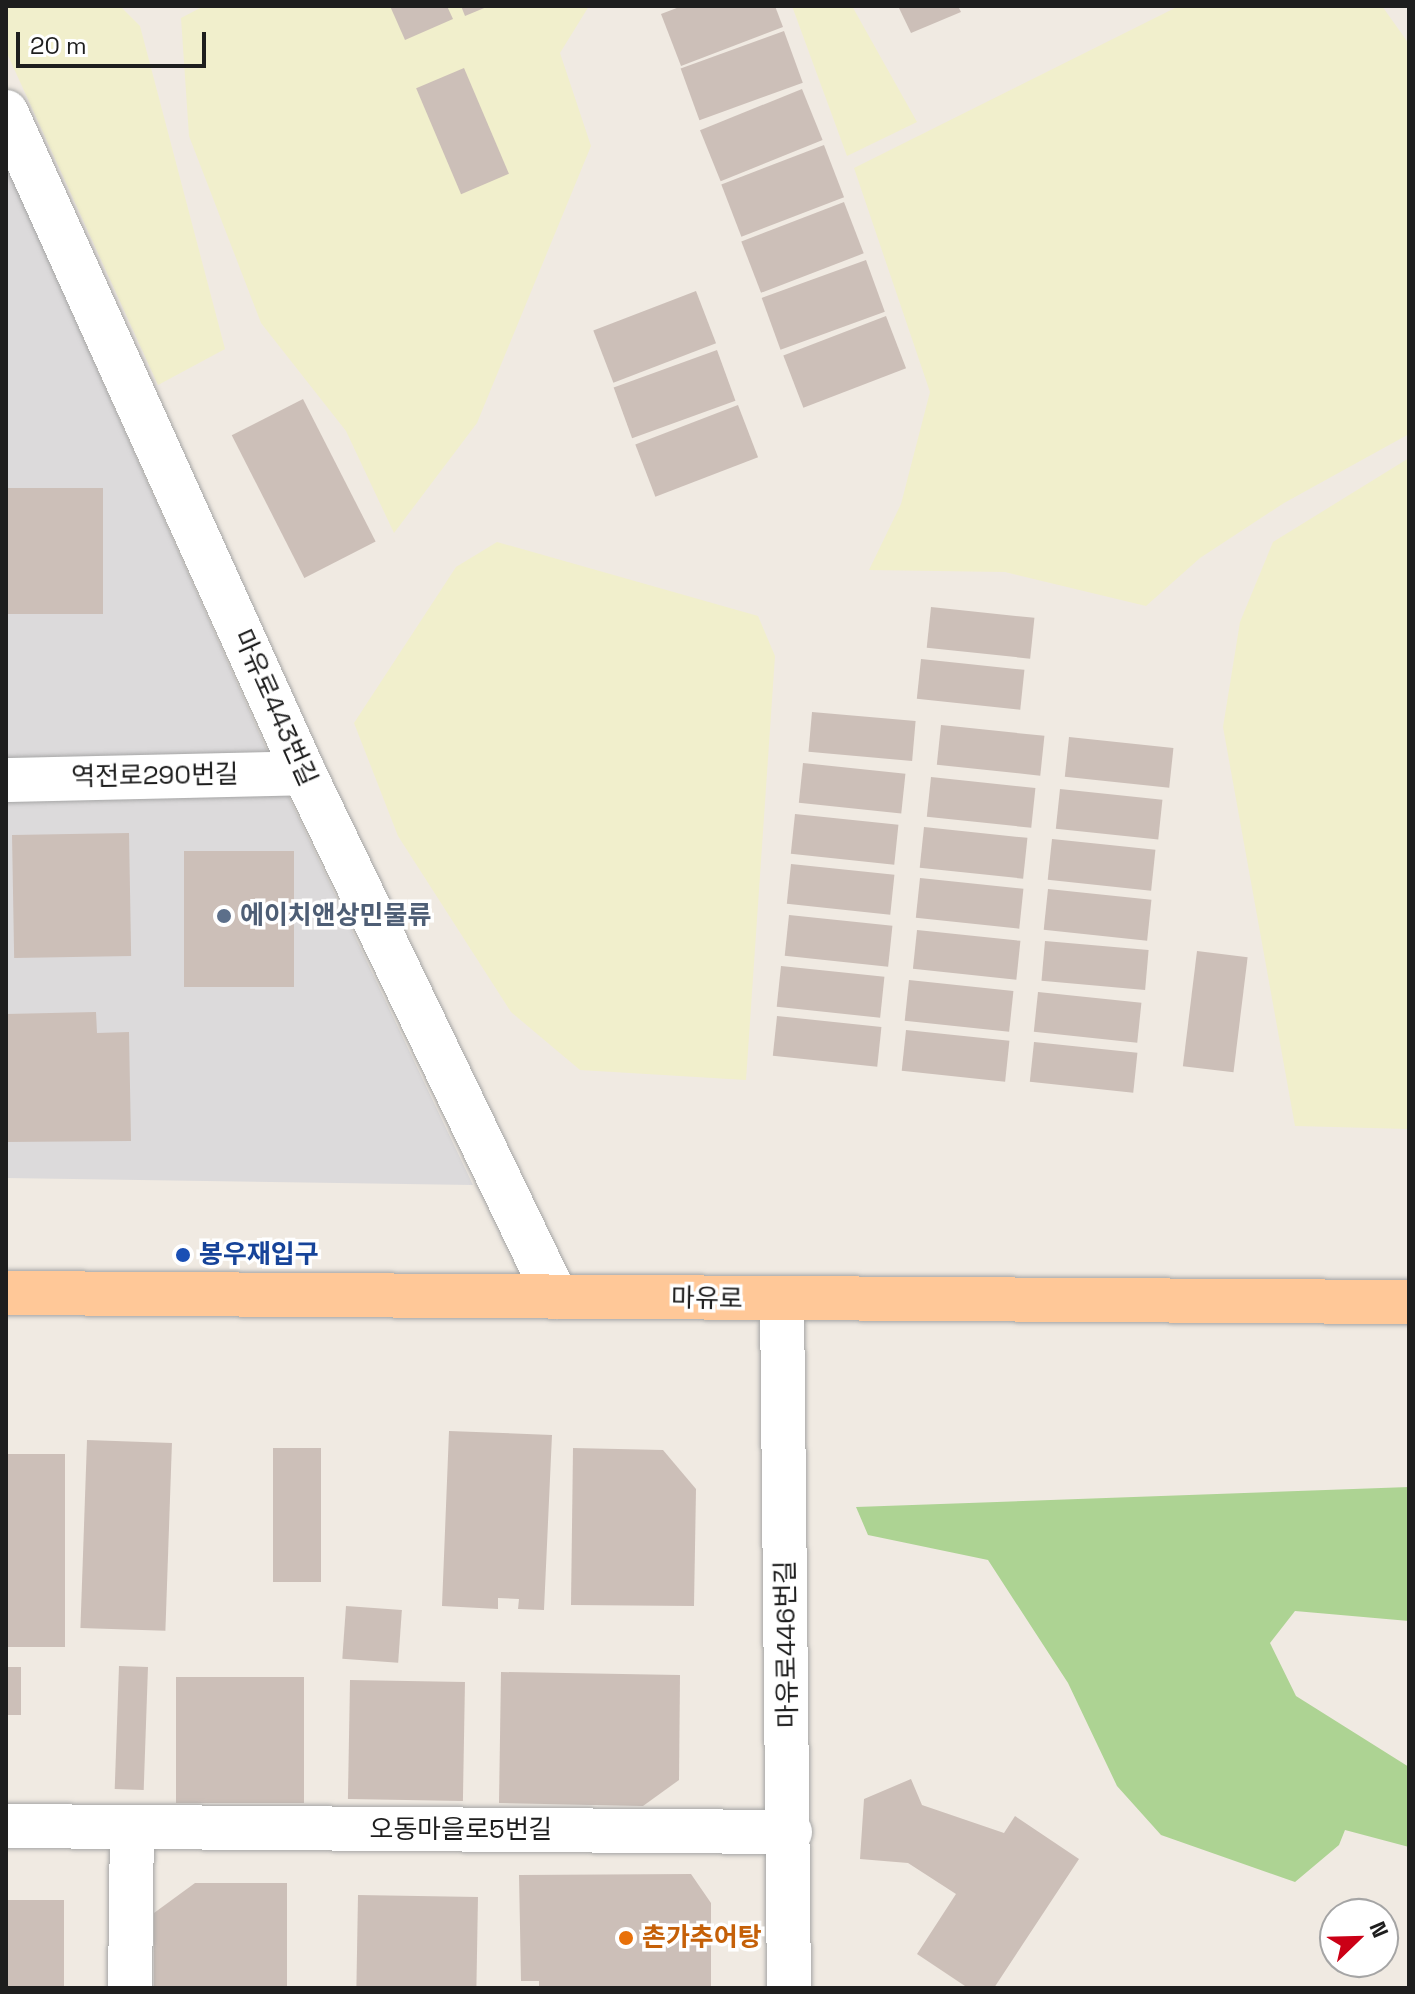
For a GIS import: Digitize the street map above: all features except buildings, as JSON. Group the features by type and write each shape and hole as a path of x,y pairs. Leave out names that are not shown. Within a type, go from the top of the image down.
{"main road":[{"name":"마유로","path":"6,1293 1409,1302"}],"street":[{"name":"마유로443번길","path":"6,112 304,773 556,1297"},
{"name":"역전로290번길","path":"6,780 304,773"},
{"name":"마유로446번길","path":"782,1299 790,1832 789,1988"},
{"name":"오동마을로5번길","path":"6,1826 790,1832"},
{"path":"130,1988 132,1827"}],"shaded area":[{"path":"6,6 120,6 140,26 225,349 158,385 6,51"},
{"path":"204,6 589,6 560,53 591,146 477,423 394,533 346,431 261,323 189,136 181,18"},
{"path":"792,6 852,6 917,122 847,156"},
{"path":"1179,6 1382,6 1409,44 1409,434 1284,503 1200,558 1146,606 1005,572 869,570 901,504 930,392 854,168"},
{"path":"6,165 272,762 473,1185 6,1178"},
{"path":"1409,458 1409,1129 1295,1126 1223,727 1240,622 1273,542"},
{"path":"497,542 758,616 775,656 746,1080 580,1070 511,1012 398,836 354,723 456,567"}],"green space":[{"path":"1409,1487 1409,1621 1295,1611 1270,1643 1296,1696 1409,1767 1409,1847 1345,1830 1339,1845 1295,1882 1161,1835 1117,1786 1068,1683 988,1560 868,1535 856,1507"}],"place":[{"name":"에이치앤상민물류","path":"224,916"},
{"name":"봉우재입구","path":"183,1255"},
{"name":"촌가추어탕","path":"626,1938"}]}
